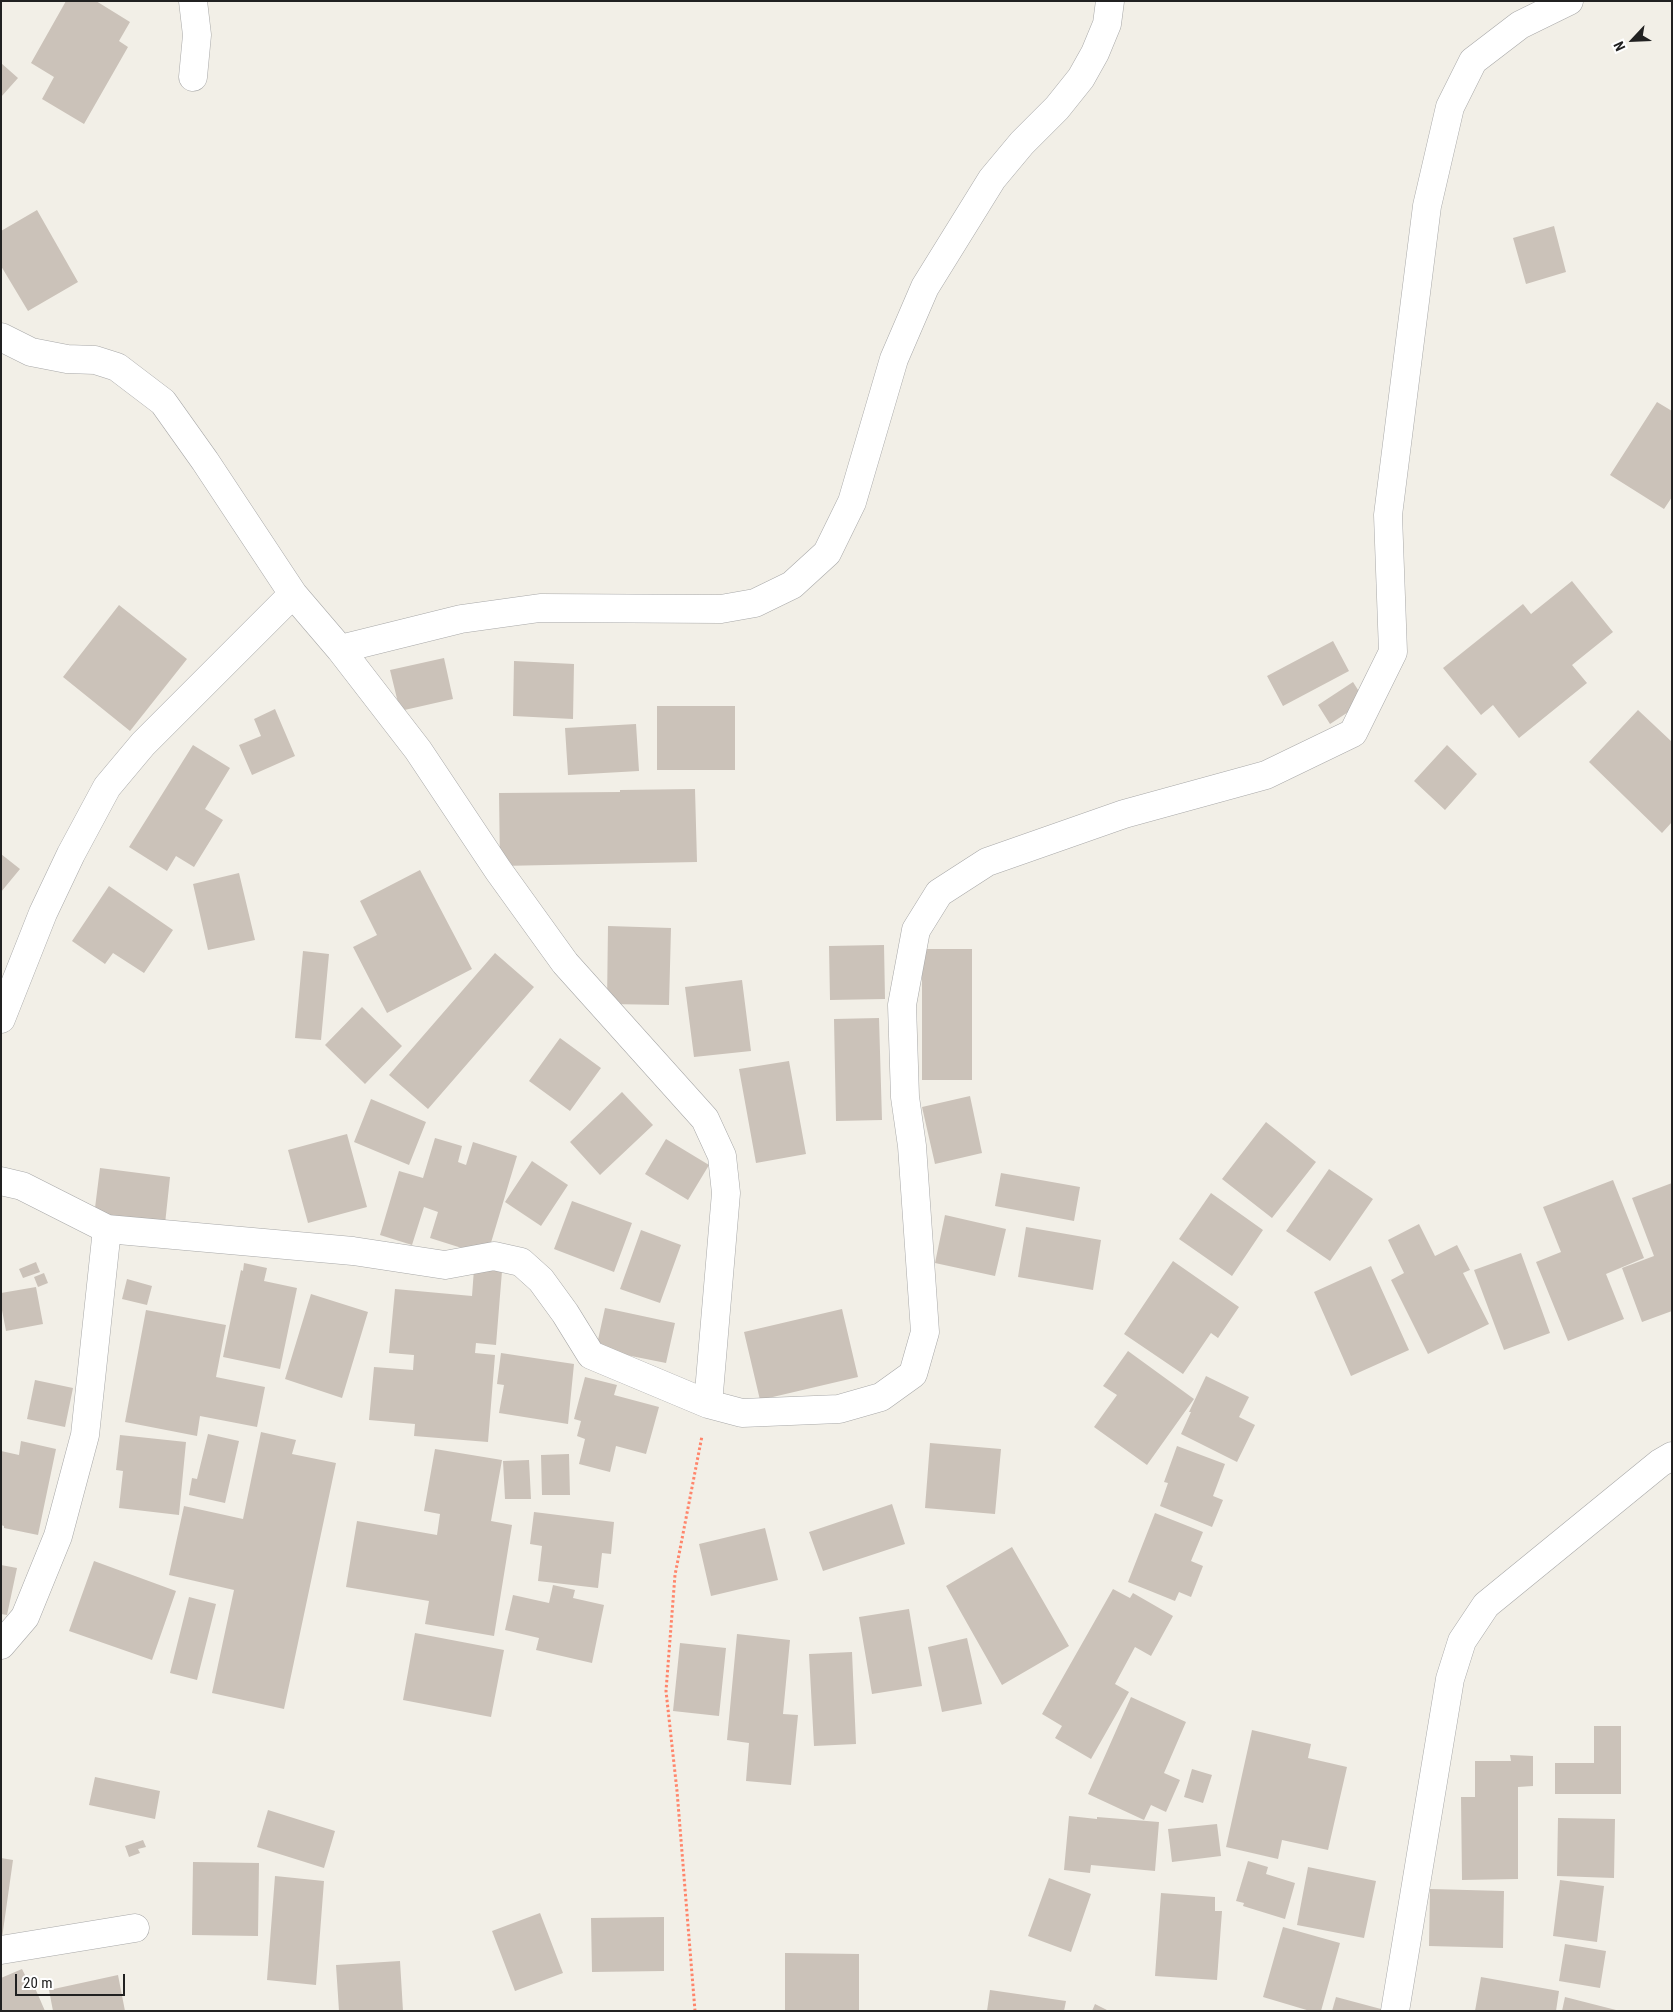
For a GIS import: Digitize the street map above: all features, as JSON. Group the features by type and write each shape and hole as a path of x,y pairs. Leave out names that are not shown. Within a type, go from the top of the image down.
{"street":[{"path":"193,1 197,35 193,77"},
{"path":"340,650 461,619 540,608 721,610 755,603 792,586 827,553 852,502 894,359 925,287 992,179 1022,143 1057,108 1081,78 1095,53 1107,24 1110,1"},
{"path":"1,1181 22,1186 107,1229 353,1251 444,1265 494,1256 521,1262 541,1280 565,1312 591,1355 708,1404 742,1413 839,1409 881,1397 914,1374 925,1332 912,1146 905,1097 902,1005 916,930 939,892 987,862 1124,814 1266,775 1353,733 1393,652 1388,515 1427,206 1450,107 1473,61 1520,25 1569,1"},
{"path":"1,336 31,352 67,359 95,360 117,367 163,402 206,461 293,594 340,650 418,750 498,870 565,963 705,1118 722,1156 726,1193 708,1404"},
{"path":"1,1019 44,913 71,854 107,787 143,744 293,594"},
{"path":"1,1645 25,1617 54,1545 85,1435 107,1229"},
{"path":"1395,2011 1450,1680 1462,1640 1486,1605 1660,1462 1672,1456"},
{"path":"1,1950 135,1928"}],"path":[{"path":"695,2011 678,1791 666,1691 675,1575 708,1404"}],"building":[{"path":"66,1 96,1 130,22 119,41 128,47 84,124 42,99 54,77 31,63"},
{"path":"1,63 18,78 1,97"},
{"path":"37,210 78,282 28,311 1,266 1,231"},
{"path":"1554,226 1566,272 1526,284 1513,238"},
{"path":"1657,402 1672,411 1672,497 1664,509 1610,475"},
{"path":"1572,581 1613,632 1572,665 1587,683 1519,738 1493,705 1481,715 1443,668 1523,604 1531,614"},
{"path":"119,605 187,659 130,731 63,677"},
{"path":"1333,641 1349,671 1283,706 1267,676"},
{"path":"444,658 453,699 400,711 390,670"},
{"path":"514,661 574,664 573,719 513,716"},
{"path":"1353,682 1365,701 1330,724 1318,705"},
{"path":"657,706 735,706 735,770 657,770"},
{"path":"275,709 295,756 252,775 239,745 261,736 254,719"},
{"path":"1638,710 1672,742 1672,822 1662,833 1589,762"},
{"path":"636,724 639,771 568,775 565,728"},
{"path":"193,745 230,768 205,809 223,820 194,867 176,856 167,871 129,847"},
{"path":"1447,745 1477,774 1445,810 1414,781"},
{"path":"695,789 697,862 500,866 499,793"},
{"path":"1,854 20,869 1,892"},
{"path":"420,870 472,969 387,1013 353,947 377,935 360,901"},
{"path":"239,873 255,940 208,950 193,884"},
{"path":"109,886 173,930 144,973 113,953 105,964 72,941"},
{"path":"608,926 671,928 669,1005 607,1004"},
{"path":"884,945 885,999 830,1000 829,946"},
{"path":"922,949 972,949 972,1080 922,1080"},
{"path":"303,951 329,954 321,1040 295,1038"},
{"path":"495,953 534,987 428,1109 389,1075"},
{"path":"742,980 751,1051 694,1057 685,987"},
{"path":"362,1007 402,1046 365,1084 325,1045"},
{"path":"879,1018 882,1120 836,1121 834,1019"},
{"path":"560,1038 601,1068 570,1111 529,1081"},
{"path":"789,1061 806,1154 756,1163 739,1069"},
{"path":"622,1092 653,1125 600,1175 570,1142"},
{"path":"970,1096 982,1153 935,1164 922,1107"},
{"path":"371,1099 426,1122 409,1165 354,1142"},
{"path":"1266,1122 1316,1162 1272,1218 1222,1179"},
{"path":"347,1134 367,1207 308,1223 288,1150"},
{"path":"435,1138 462,1146 458,1162 466,1165 473,1142 517,1156 487,1256 430,1238 438,1212 424,1207 412,1245 380,1235 399,1171 423,1178"},
{"path":"666,1139 709,1165 688,1200 645,1174"},
{"path":"532,1161 568,1185 541,1226 505,1202"},
{"path":"100,1168 170,1177 165,1224 94,1216"},
{"path":"1329,1169 1373,1199 1330,1261 1286,1231"},
{"path":"1001,1173 1080,1187 1074,1221 995,1206"},
{"path":"1613,1180 1644,1258 1606,1274 1624,1319 1568,1341 1536,1262 1561,1252 1543,1207"},
{"path":"1672,1183 1672,1311 1642,1322 1622,1268 1654,1256 1632,1198"},
{"path":"1211,1193 1263,1230 1232,1276 1179,1239"},
{"path":"572,1201 632,1223 614,1272 554,1249"},
{"path":"945,1215 1006,1229 995,1276 935,1263"},
{"path":"1419,1224 1435,1256 1457,1245 1470,1270 1463,1273 1489,1324 1428,1354 1391,1280 1404,1273 1388,1240"},
{"path":"1026,1227 1101,1240 1093,1290 1018,1277"},
{"path":"641,1230 681,1245 660,1303 620,1289"},
{"path":"1521,1253 1550,1333 1504,1350 1474,1270"},
{"path":"1173,1261 1239,1307 1218,1338 1211,1333 1183,1374 1124,1334"},
{"path":"36,1262 40,1272 23,1278 19,1269"},
{"path":"244,1263 267,1268 264,1281 297,1288 280,1369 223,1357"},
{"path":"1371,1266 1409,1350 1351,1376 1314,1292"},
{"path":"474,1269 502,1271 496,1345 476,1343 475,1353 495,1355 488,1442 414,1436 415,1424 369,1420 374,1367 413,1370 414,1355 389,1353 395,1289 472,1296"},
{"path":"44,1273 48,1283 38,1287 34,1277"},
{"path":"127,1279 152,1286 147,1305 122,1299"},
{"path":"36,1287 43,1324 6,1331 1,1305 1,1293"},
{"path":"311,1294 368,1312 342,1398 285,1379"},
{"path":"605,1308 675,1323 666,1363 596,1349"},
{"path":"842,1309 858,1377 760,1400 744,1332"},
{"path":"146,1310 226,1325 216,1377 265,1387 257,1427 200,1416 197,1436 125,1422"},
{"path":"1128,1351 1194,1399 1147,1465 1094,1427 1117,1395 1103,1386"},
{"path":"501,1353 574,1364 568,1424 499,1413 504,1385 497,1384"},
{"path":"1206,1376 1249,1397 1239,1417 1255,1425 1237,1462 1181,1434"},
{"path":"585,1377 617,1385 614,1395 659,1407 646,1454 616,1446 610,1472 579,1464 585,1439 577,1436 581,1421 574,1419"},
{"path":"35,1380 73,1388 65,1427 27,1419"},
{"path":"261,1432 296,1440 292,1454 336,1463 284,1709 212,1693 234,1590 169,1575 184,1506 243,1519"},
{"path":"208,1434 239,1441 225,1503 189,1495 192,1478 197,1479"},
{"path":"120,1435 186,1442 179,1515 119,1508 123,1471 116,1470"},
{"path":"21,1441 56,1449 38,1535 4,1528 1,1525 1,1451 19,1455"},
{"path":"930,1443 1001,1449 995,1514 925,1508"},
{"path":"1177,1446 1225,1464 1213,1496 1223,1500 1212,1527 1160,1506 1168,1483 1164,1482"},
{"path":"435,1449 502,1460 491,1521 512,1525 494,1636 425,1624 429,1601 346,1587 357,1521 437,1535 440,1514 424,1511"},
{"path":"569,1454 570,1495 542,1495 541,1455"},
{"path":"529,1460 531,1499 505,1499 503,1461"},
{"path":"892,1504 905,1544 823,1571 809,1532"},
{"path":"534,1512 614,1522 611,1554 602,1553 598,1588 538,1581 542,1546 530,1544"},
{"path":"1155,1513 1203,1532 1191,1561 1203,1566 1191,1597 1179,1592 1175,1601 1128,1582"},
{"path":"765,1528 778,1580 711,1596 699,1544"},
{"path":"1012,1547 1069,1646 1002,1685 946,1586"},
{"path":"94,1561 176,1591 152,1660 69,1631"},
{"path":"1,1565 17,1568 7,1615 1,1614"},
{"path":"553,1585 575,1590 573,1598 604,1605 592,1663 536,1650 539,1638 505,1630 513,1595 549,1603"},
{"path":"1113,1589 1130,1598 1133,1593 1173,1616 1151,1656 1135,1647 1115,1684 1129,1692 1091,1759 1055,1738 1062,1726 1042,1714"},
{"path":"189,1597 216,1604 197,1680 170,1673"},
{"path":"909,1609 922,1686 872,1694 859,1617"},
{"path":"415,1633 504,1650 491,1717 403,1700"},
{"path":"737,1634 790,1640 783,1714 798,1715 791,1785 746,1781 749,1743 727,1740"},
{"path":"967,1638 982,1704 942,1712 928,1647"},
{"path":"680,1643 726,1648 719,1716 673,1711"},
{"path":"852,1652 856,1744 814,1746 809,1654"},
{"path":"1131,1697 1186,1722 1164,1773 1180,1780 1166,1812 1151,1805 1144,1820 1088,1794"},
{"path":"1594,1726 1621,1726 1621,1794 1555,1794 1555,1763 1594,1763"},
{"path":"1252,1730 1311,1744 1308,1758 1347,1767 1328,1850 1282,1840 1278,1859 1226,1847"},
{"path":"1510,1755 1533,1756 1533,1786 1518,1787 1518,1879 1462,1880 1461,1797 1475,1797 1475,1761 1511,1761"},
{"path":"1192,1769 1212,1775 1203,1803 1184,1797"},
{"path":"95,1777 160,1791 155,1819 89,1805"},
{"path":"268,1810 335,1831 324,1868 257,1847"},
{"path":"1069,1816 1159,1822 1155,1871 1091,1865 1090,1873 1064,1870"},
{"path":"1558,1818 1615,1819 1614,1878 1557,1876"},
{"path":"1217,1824 1221,1856 1172,1862 1168,1829"},
{"path":"143,1840 146,1847 138,1849 140,1853 129,1857 125,1846"},
{"path":"1,1858 13,1860 2,1938 1,1938"},
{"path":"1248,1861 1268,1867 1266,1874 1295,1883 1285,1919 1243,1906 1244,1903 1236,1901"},
{"path":"193,1862 259,1863 258,1936 192,1935"},
{"path":"1308,1867 1376,1881 1364,1938 1297,1925"},
{"path":"275,1876 324,1881 316,1985 267,1980"},
{"path":"1049,1878 1091,1894 1071,1952 1028,1936"},
{"path":"1560,1880 1604,1886 1597,1942 1553,1936"},
{"path":"1430,1889 1504,1891 1503,1948 1429,1946"},
{"path":"1161,1893 1215,1897 1215,1911 1222,1911 1217,1980 1155,1976"},
{"path":"540,1913 563,1973 515,1991 492,1931"},
{"path":"664,1917 664,1971 592,1972 591,1918"},
{"path":"1283,1927 1340,1943 1321,2011 1310,2011 1263,1997"},
{"path":"1565,1944 1606,1951 1600,1988 1559,1981"},
{"path":"785,1953 859,1954 859,2011 785,2011"},
{"path":"400,1961 403,2011 339,2011 336,1965"},
{"path":"22,1969 29,1983 32,1981 45,2011 1,2011 1,1978"},
{"path":"118,1975 125,2011 53,2011 49,1990"},
{"path":"1481,1977 1559,1991 1556,2011 1475,2011"},
{"path":"990,1990 1066,2001 1064,2011 987,2011"},
{"path":"1336,1997 1381,2009 1381,2011 1332,2011"},
{"path":"1565,1997 1616,2010 1616,2011 1562,2011"},
{"path":"1095,2004 1109,2011 1092,2011"}]}
